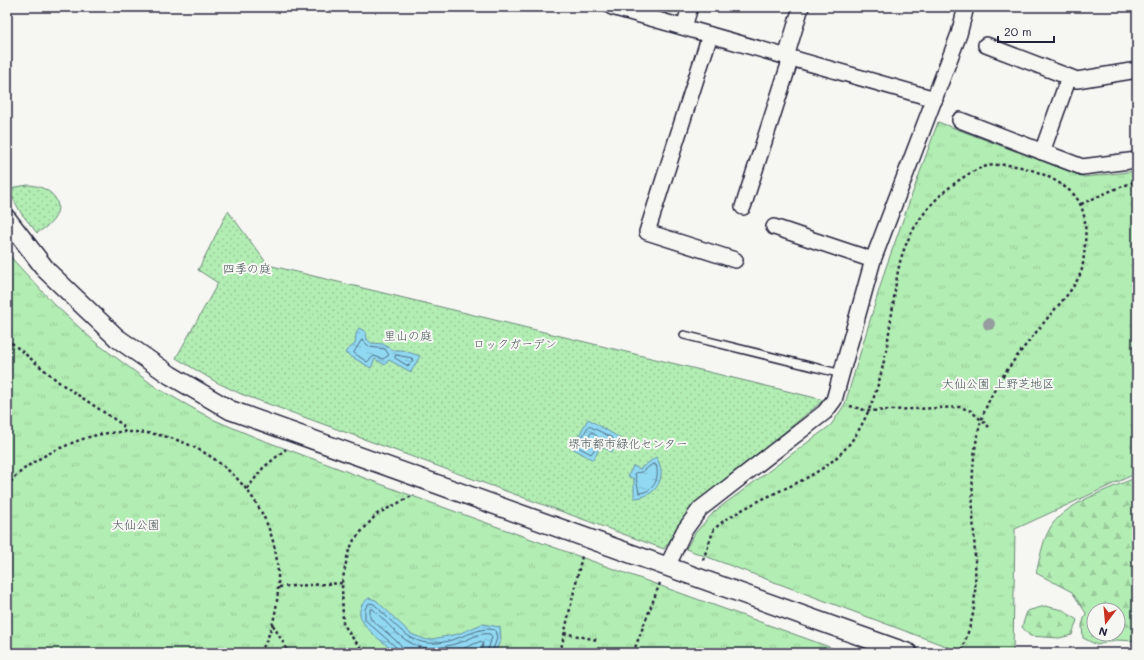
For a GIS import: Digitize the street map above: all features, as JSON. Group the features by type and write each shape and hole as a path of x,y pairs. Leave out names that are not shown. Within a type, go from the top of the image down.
{"street":[{"path":"684,27 690,7"},
{"path":"743,207 788,58 801,7"},
{"path":"616,8 934,99"},
{"path":"664,573 684,531 700,509 825,412 834,400 843,374 873,260 959,34 964,8"},
{"path":"710,35 647,232 735,260"},
{"path":"986,45 1077,80 1137,70"},
{"path":"1042,152 1069,77"},
{"path":"960,120 1082,167 1137,160"},
{"path":"7,219 46,271 118,338 170,375 230,410 664,573 908,653"},
{"path":"774,227 873,260"}],"lane":[{"path":"684,335 843,374"}],"path":[{"path":"701,565 714,529 733,515 768,496 795,485 823,468 838,456 854,437 868,411 880,376 886,351 900,262 909,238 927,209 946,188 959,179 985,166 1006,164 1026,168 1066,188 1076,196 1081,204 1087,234 1082,271 1072,288 1003,375 988,400 981,420 974,446 972,474 975,587 974,611 961,653"},
{"path":"1081,204 1137,181"},
{"path":"7,339 60,383 123,425 124,432"},
{"path":"834,400 868,411 960,407 971,411 989,427"},
{"path":"7,487 12,480 39,459 80,439 102,434 124,432 154,434 189,444 209,455 227,468 256,502 267,522 274,543 278,565 279,587 273,625 260,653"},
{"path":"247,490 263,468 290,444"},
{"path":"7,477 12,480"},
{"path":"365,653 351,636 343,623 342,582 348,553 354,540 377,514 416,494"},
{"path":"560,653 583,550"},
{"path":"633,653 664,573"},
{"path":"279,587 342,582"},
{"path":"273,625 289,653"},
{"path":"564,633 597,640"}],"green space":[{"name":"大仙公園 上野芝地区","path":"938,122 1084,177 1137,171 1137,473 1015,529 1013,653 964,653 686,549 695,533 715,511 831,425 845,404 885,270"},
{"path":"28,185 47,190 56,199 58,205 54,219 37,233 21,213 9,191 16,187"},
{"name":"堺市都市緑化センター","path":"228,211 268,265 824,400 692,507 664,549 241,394 216,382 176,358 218,283 198,270"},
{"name":"大仙公園","path":"7,252 54,304 95,342 157,388 212,419 257,438 426,501 846,653 7,653"},
{"path":"1137,477 1137,641 1126,640 1126,602 1086,602 1086,613 1072,592 1036,573 1041,551 1049,530 1055,520 1076,505 1101,492"},
{"path":"1045,606 1063,610 1077,620 1072,635 1059,638 1030,636 1022,627 1027,611"},
{"path":"1086,613 1086,640 1083,638 1082,625"},
{"path":"1091,642 1108,642 1097,645"}],"water":[{"path":"359,328 366,332 367,339 371,343 383,344 392,350 402,350 420,356 411,372 389,360 385,365 375,359 371,368 345,353 355,344 356,334"},
{"path":"588,419 620,438 612,452 601,446 593,460 572,448"},
{"path":"656,457 660,464 661,471 661,478 658,485 649,494 634,498 634,479 628,476 633,466 640,469"},
{"path":"369,598 376,600 411,634 427,640 458,634 482,624 500,627 501,639 495,653 398,653 392,650 372,633 361,619 360,612 362,605"}],"park label":[{"name":"四季の庭","path":"247,268"},
{"name":"里山の庭","path":"408,335"},
{"name":"ロックガーデン","path":"515,343"}]}
